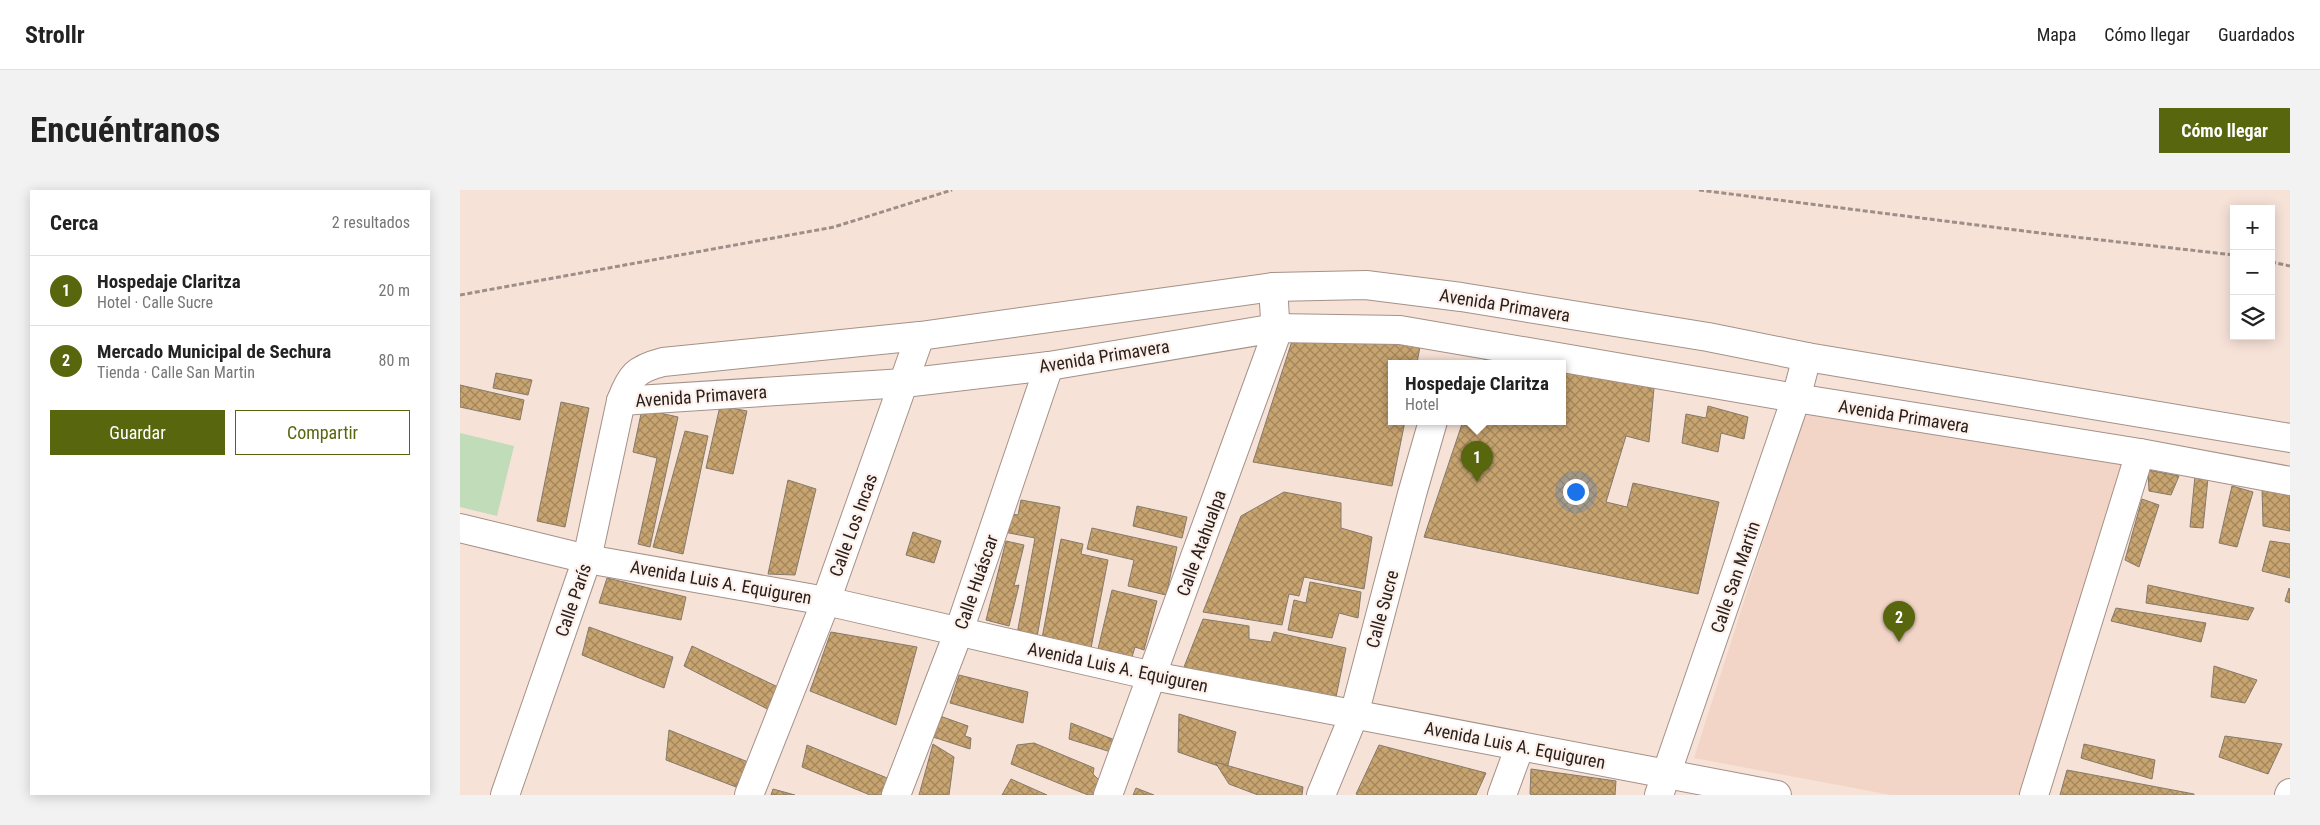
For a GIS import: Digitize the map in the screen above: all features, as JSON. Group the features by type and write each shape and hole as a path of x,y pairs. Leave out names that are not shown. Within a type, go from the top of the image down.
{"street":[{"name":"Avenida Primavera","path":"1513,360 1454,352 1400,330 1276,328 1049,366 904,382 621,401 629,382 637,372 645,367 663,362 920,336 1273,287 1366,285 1452,296 1708,337 1807,358 2290,438"},
{"name":"Calle Atahualpa","path":"1108,795 1153,676 1276,334 1273,287"},
{"name":"Calle Los Incas","path":"749,795 826,601 920,336"},
{"name":"Calle San Martin","path":"1663,785 1796,398 1807,358"},
{"name":"Calle Huáscar","path":"896,795 959,631 1049,366"},
{"name":"Avenida Primavera","path":"1566,367 1796,398 2140,453 2290,481"},
{"name":"Calle París","path":"506,795 587,559 621,401"},
{"name":"Calle Sucre","path":"1321,795 1354,714 1432,425"},
{"path":"2034,795 2140,453"},
{"name":"Avenida Luis A. Equiguren","path":"460,528 587,559 826,601 1153,676 1520,746 1663,785 1777,795"},
{"path":"1502,795 1520,746"}],"path":[{"path":"460,295 834,227 952,190"},
{"path":"1699,190 2048,234 2230,255"},
{"path":"2275,263 2290,266"}],"shaded area":[{"path":"1806,407 2123,462 2019,795 1891,795 1694,758"}],"green space":[{"path":"460,433 514,446 497,516 460,507"}],"building":[{"path":"1292,341 1421,341 1418,360 1388,360 1388,425 1404,425 1392,486 1253,462"},
{"path":"1486,354 1516,360 1484,360"},
{"path":"1566,370 1654,388 1649,442 1626,436 1606,502 1627,507 1633,483 1719,502 1698,594 1424,537 1462,425 1566,425"},
{"path":"496,373 532,380 528,395 493,388"},
{"path":"460,385 524,400 520,420 460,407"},
{"path":"561,402 589,408 565,527 537,521"},
{"path":"720,406 747,411 733,474 706,468"},
{"path":"1708,406 1748,417 1744,439 1721,433 1718,452 1682,443 1686,414 1706,418"},
{"path":"642,409 678,417 650,547 638,544 657,458 633,452"},
{"path":"685,431 708,436 683,554 653,547"},
{"path":"2148,470 2179,476 2171,495 2149,491"},
{"path":"2195,476 2208,478 2203,528 2190,527"},
{"path":"788,480 816,489 795,575 768,574"},
{"path":"2232,486 2253,492 2237,547 2219,543"},
{"path":"2262,488 2290,491 2290,531 2263,526"},
{"path":"1284,492 1341,503 1341,528 1372,537 1364,589 1304,577 1299,596 1289,594 1282,625 1203,612 1241,516"},
{"path":"2142,499 2159,505 2139,567 2125,560"},
{"path":"1021,500 1060,507 1037,637 1017,634 1035,538 1004,532 1007,513 1018,515"},
{"path":"1137,506 1187,517 1182,538 1133,526"},
{"path":"1092,528 1177,547 1166,595 1128,586 1134,560 1087,549"},
{"path":"913,532 941,541 934,563 906,555"},
{"path":"1061,539 1083,544 1081,554 1108,560 1091,648 1042,638"},
{"path":"1006,541 1024,545 1014,586 1019,585 1009,626 986,620"},
{"path":"2270,541 2290,544 2290,578 2262,571"},
{"path":"607,578 686,597 681,620 599,603"},
{"path":"1310,582 1361,592 1358,618 1339,613 1332,638 1288,630 1294,600 1306,603"},
{"path":"2148,585 2254,608 2248,620 2146,603"},
{"path":"2290,589 2290,603 2285,601"},
{"path":"1112,590 1157,601 1144,650 1135,647 1132,657 1098,649"},
{"path":"2116,608 2206,623 2201,642 2111,621"},
{"path":"1203,619 1249,626 1249,639 1271,642 1274,632 1346,648 1335,702 1182,672"},
{"path":"589,627 673,657 664,688 582,655"},
{"path":"831,632 917,647 896,725 810,691"},
{"path":"692,646 780,688 775,713 684,666"},
{"path":"2214,666 2257,680 2245,703 2211,697"},
{"path":"959,675 1028,692 1023,723 950,703"},
{"path":"1179,714 1236,732 1227,769 1178,752"},
{"path":"940,716 968,726 965,736 971,738 970,749 933,737"},
{"path":"1071,723 1115,740 1111,752 1069,739"},
{"path":"669,730 748,762 736,787 666,760"},
{"path":"2225,736 2282,744 2268,774 2219,757"},
{"path":"1034,743 1094,768 1093,774 1102,783 1101,795 1088,795 1011,764 1017,745"},
{"path":"933,744 954,757 949,795 919,795"},
{"path":"2084,744 2155,760 2152,779 2081,758"},
{"path":"807,745 892,780 888,795 870,795 802,767"},
{"path":"1379,745 1486,773 1476,795 1358,795 1356,794"},
{"path":"1215,762 1303,787 1302,795 1258,795 1229,784"},
{"path":"1531,769 1616,781 1615,795 1532,795 1530,794"},
{"path":"2067,770 2194,794 2194,795 2060,795"},
{"path":"1011,779 1047,795 1002,795"},
{"path":"1136,788 1154,795 1133,795"},
{"path":"773,789 795,795 771,795"}],"place":[{"name":"Hospedaje Claritza","path":"1477,482"},
{"name":"Mercado Municipal de Sechura","path":"1899,642"}]}
